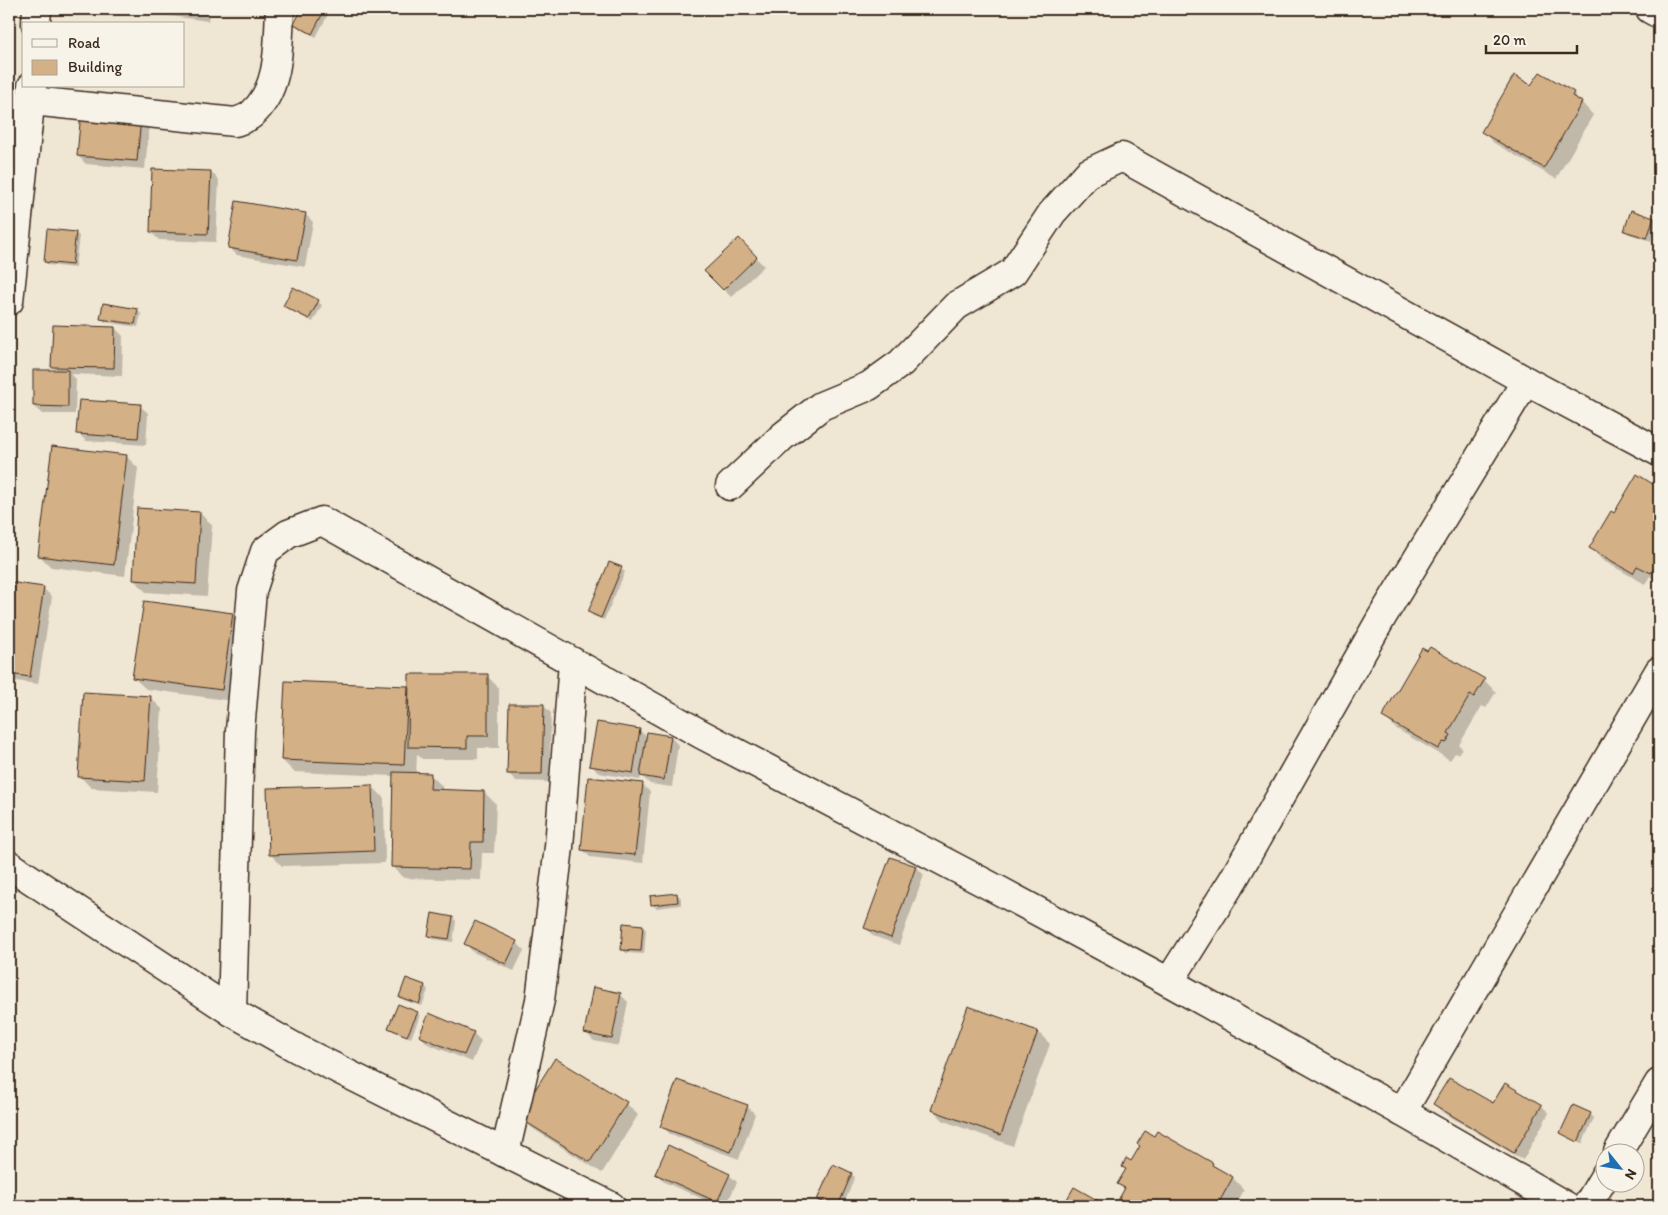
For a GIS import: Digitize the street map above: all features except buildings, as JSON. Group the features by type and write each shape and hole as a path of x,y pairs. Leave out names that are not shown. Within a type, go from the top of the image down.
{"street":[{"path":"36,22 37,9"},
{"path":"9,301 32,94 235,122 252,115 266,96 277,66 280,9"},
{"path":"1650,9 1659,14"},
{"path":"730,486 783,436 821,406 869,386 901,363 956,306 1013,272 1052,213 1088,172 1122,157 1526,382 1659,452"},
{"path":"1169,982 1233,880 1382,617 1526,382"},
{"path":"232,1012 240,731 252,591 266,551 288,534 322,521 701,734 1169,982 1566,1206"},
{"path":"505,1153 540,1000 559,846 573,662"},
{"path":"1402,1112 1659,671"},
{"path":"9,865 232,1012 298,1049 611,1206"},
{"path":"1624,1142 1659,1083"},
{"path":"1586,1206 1596,1190"}]}
